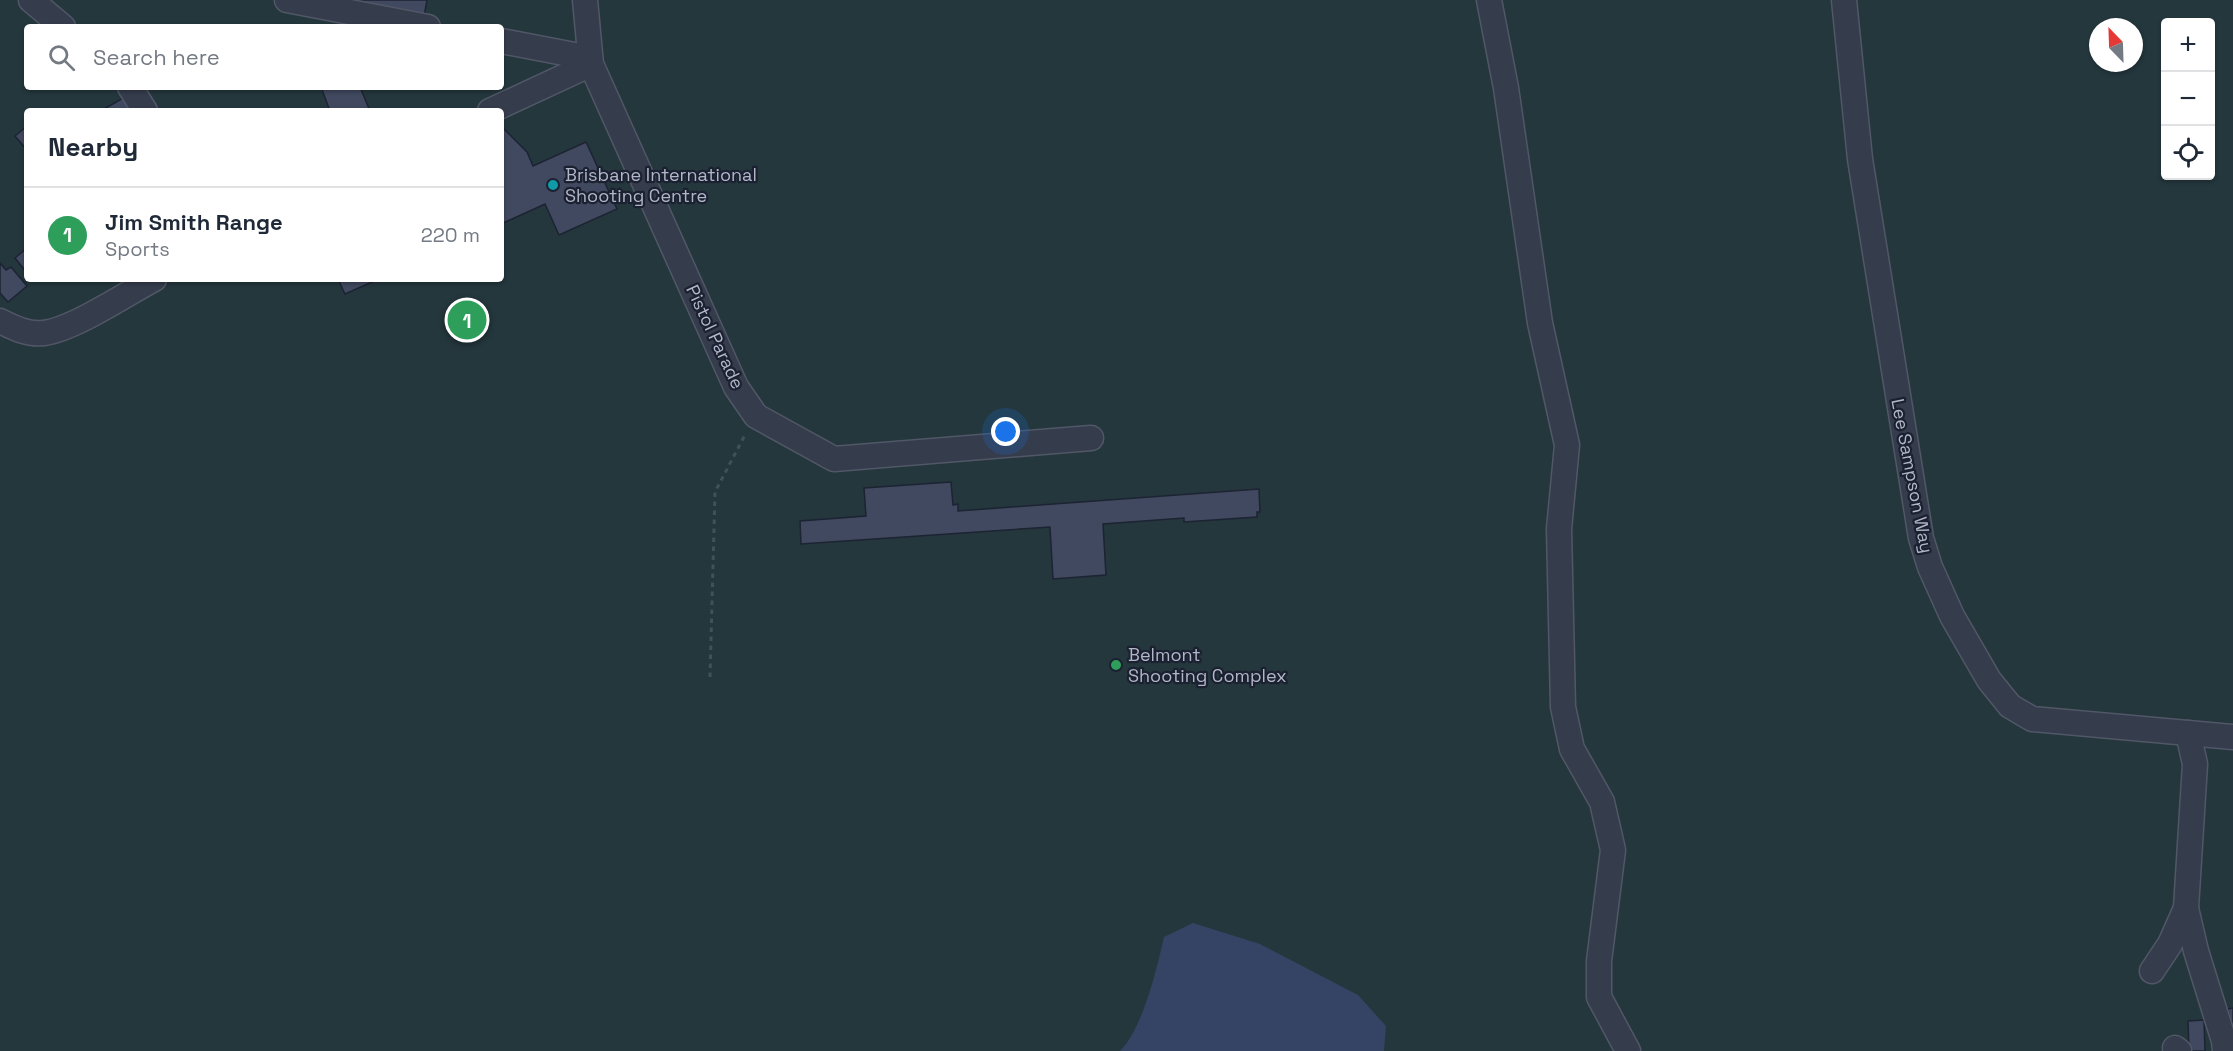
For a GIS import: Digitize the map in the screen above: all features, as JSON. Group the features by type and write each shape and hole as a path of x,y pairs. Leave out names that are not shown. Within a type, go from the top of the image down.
{"lane":[{"path":"31,0 59,24"},
{"path":"287,0 412,24"},
{"name":"Pistol Parade","path":"585,0 591,61 736,387 756,416 834,459 1092,438"},
{"path":"1489,0 1506,88 1540,323 1567,445 1559,529 1563,707 1572,749 1602,802 1613,850 1599,961 1599,998 1628,1051"},
{"name":"Lee Sampson Way","path":"1844,0 1860,159 1921,538 1930,567 1952,616 1989,680 2010,706 2032,718 2233,737"},
{"path":"504,42 591,61"},
{"path":"496,108 591,61"},
{"path":"132,90 143,108"},
{"path":"0,321 23,332 44,333 72,323 148,282"},
{"path":"2188,733 2195,764 2186,908 2225,1051"},
{"path":"2152,970 2170,944 2186,908"}],"path":[{"path":"710,677 715,492 756,416"}],"shaded area":[{"name":"Belmont Shooting Complex","path":"0,0 2233,0 2233,1051 0,1051"}],"water":[{"path":"1193,923 1260,944 1358,995 1386,1026 1384,1051 1120,1051 1136,1028 1142,1013 1164,937"}],"building":[{"path":"340,0 427,0 424,17"},
{"path":"322,90 361,90 369,108 329,108"},
{"path":"125,97 131,108 106,108"},
{"path":"24,128 24,146 15,136"},
{"name":"Brisbane International Shooting Centre","path":"504,129 527,152 533,166 586,142 617,209 559,235 545,204 504,223"},
{"path":"24,250 24,269 15,258"},
{"path":"0,263 6,270 11,267 27,286 8,302 0,293"},
{"path":"339,282 372,282 345,294"},
{"path":"951,482 953,505 958,504 958,511 1259,489 1260,512 1257,512 1257,517 1184,522 1184,518 1103,524 1106,575 1053,579 1050,527 801,544 800,521 866,516 864,488"},
{"path":"2233,1008 2233,1040 2228,1009"},
{"path":"2204,1020 2205,1051 2189,1051 2188,1021"}],"place":[{"name":"Brisbane International Shooting Centre","path":"553,185"},
{"name":"Jim Smith Range","path":"467,320"},
{"name":"Belmont Shooting Complex","path":"1116,665"}]}
